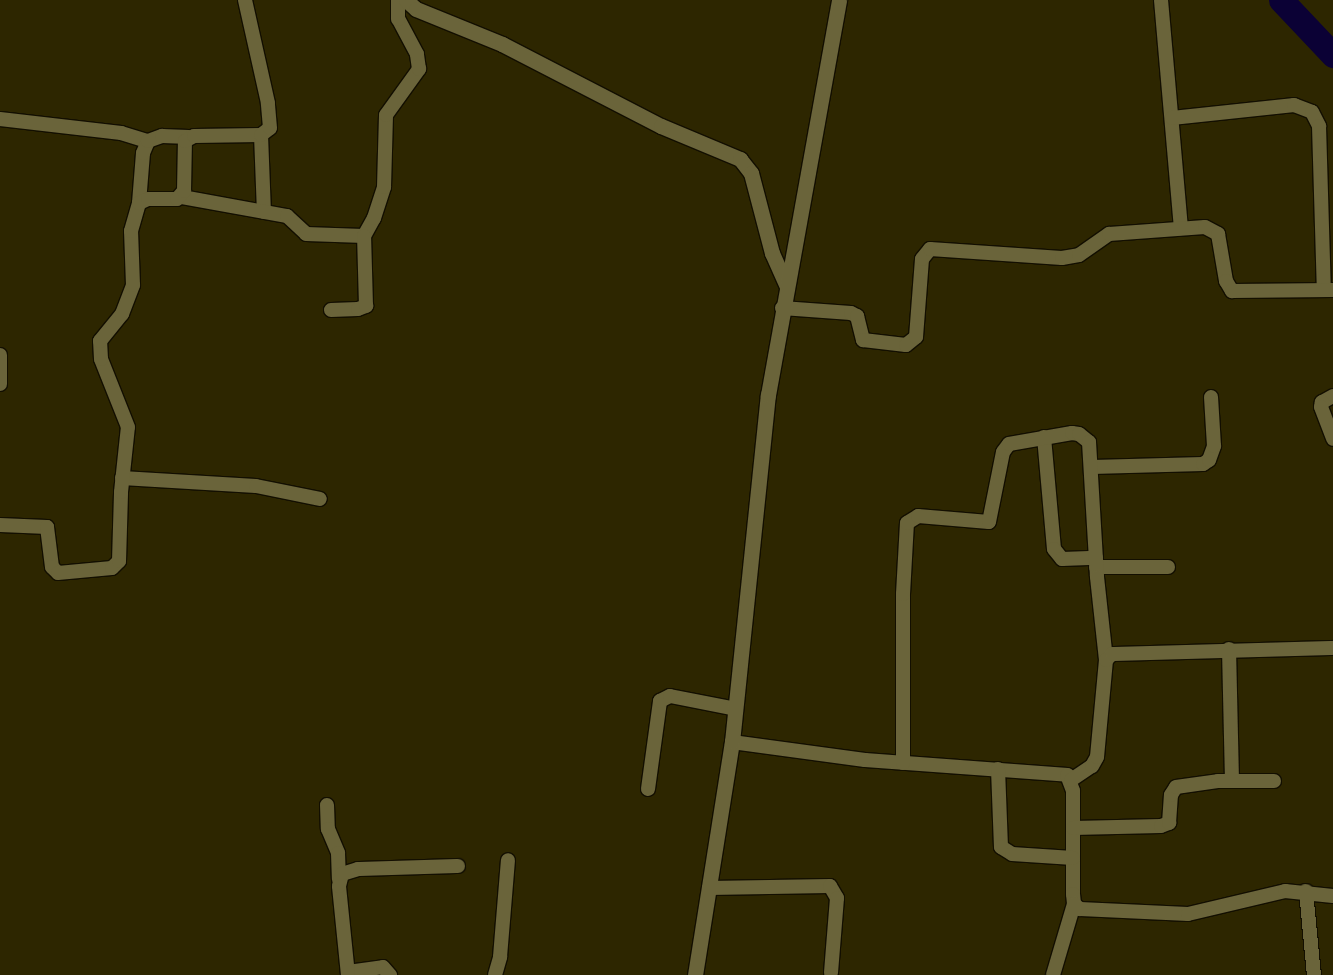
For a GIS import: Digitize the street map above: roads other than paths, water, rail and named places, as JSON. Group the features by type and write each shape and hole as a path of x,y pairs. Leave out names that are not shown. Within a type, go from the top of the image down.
{"street":[{"path":"0,119 121,132 148,141 162,136 261,135 270,128 271,122 245,0"},
{"path":"331,310 358,309 366,306 364,236 374,218 384,187 386,115 419,69 418,54 398,19 398,0"},
{"path":"406,0 416,8 502,44 661,126 740,160 751,173 772,253 786,285"},
{"path":"695,975 732,742 768,395 786,285 839,0"},
{"path":"1161,0 1181,228"},
{"path":"782,308 851,313 857,316 863,340 906,345 916,336 922,259 930,250 1062,258 1078,255 1109,234 1205,227 1218,234 1226,281 1232,291 1329,290 1319,126 1312,112 1294,105 1172,118"},
{"path":"261,135 264,212"},
{"path":"182,197 186,179 184,146 189,137"},
{"path":"0,526 47,527 52,567 58,573 112,568 119,561 122,478 128,421 101,359 100,342 122,314 133,285 131,231 140,203 143,153 148,141"},
{"path":"140,203 148,199 182,197 292,218 306,234 364,236"},
{"path":"0,355 0,384"},
{"path":"1333,396 1322,402 1320,407 1333,439"},
{"path":"1092,467 1203,464 1209,460 1214,446 1215,420 1211,397"},
{"path":"903,763 903,594 909,519 918,516 989,522 1005,448 1015,442 1072,433 1086,437 1091,450 1096,562 1106,660 1097,757 1092,766 1071,780"},
{"path":"1044,437 1054,549 1062,559 1168,567"},
{"path":"122,478 256,486 320,499"},
{"path":"1106,660 1119,652 1333,648"},
{"path":"1229,649 1232,781"},
{"path":"648,789 660,701 664,697 678,697 736,709"},
{"path":"732,742 903,763 1067,774 1071,780 1074,904 1053,975"},
{"path":"998,769 1001,847 1012,854 1073,858"},
{"path":"1073,828 1166,825 1169,823 1171,795 1176,787 1232,781 1274,781"},
{"path":"327,805 328,829 338,853 348,974 383,967 390,975"},
{"path":"495,975 500,957 508,860"},
{"path":"339,879 347,870 458,866"},
{"path":"709,888 830,886 837,898 832,973"},
{"path":"1074,904 1076,908 1089,911 1188,914 1279,892 1306,891 1333,896"},
{"path":"1306,891 1314,975"}],"waterway":[{"path":"1281,0 1333,55"}]}
